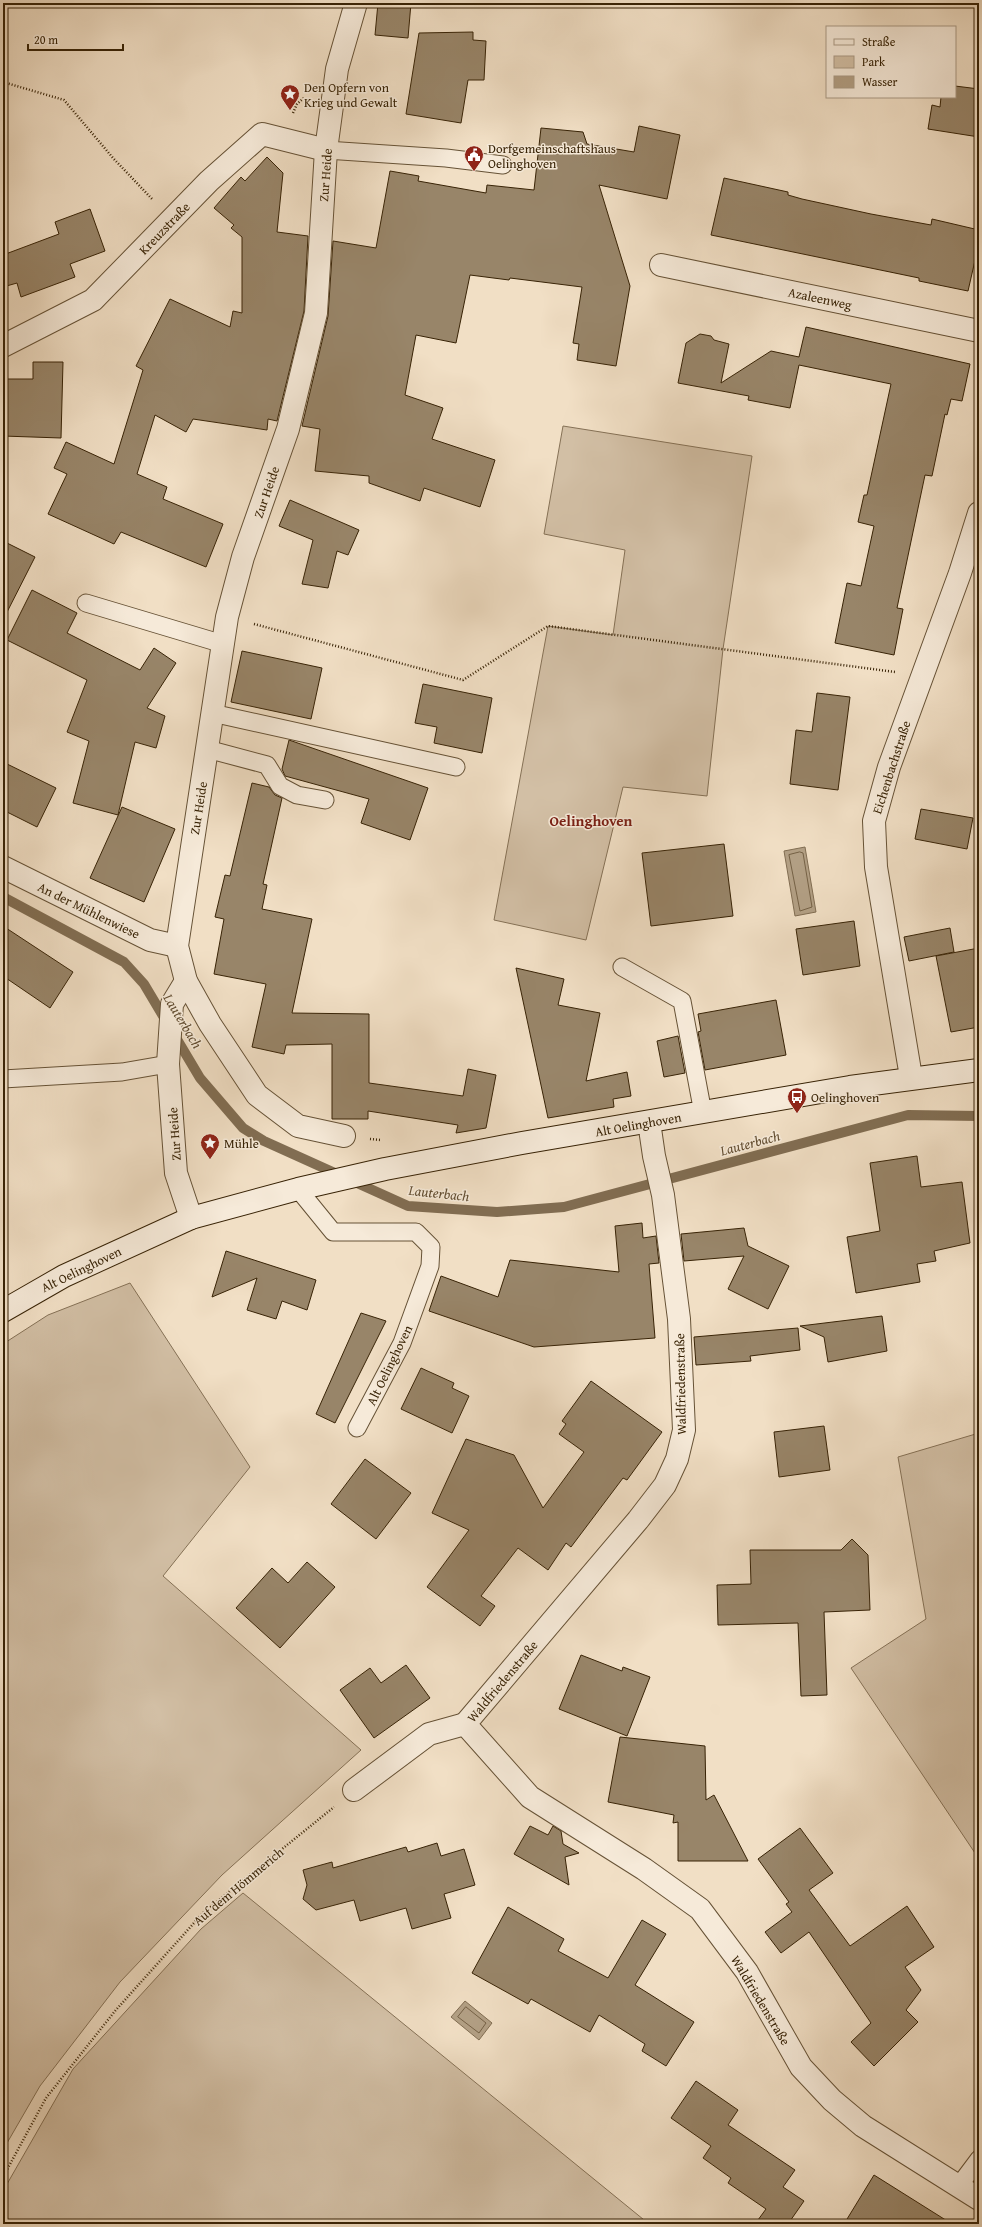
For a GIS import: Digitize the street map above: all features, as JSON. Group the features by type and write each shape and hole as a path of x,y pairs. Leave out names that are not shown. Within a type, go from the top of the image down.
{"street":[{"name":"Zur Heide","path":"344,1136 298,1126 257,1095 210,1024 186,980 177,946 227,617 243,557 288,429 316,312 326,150 337,69 356,3"},
{"path":"262,134 326,150"},
{"name":"Kreuzstraße","path":"3,346 93,300 209,181 262,134"},
{"name":"Azaleenweg","path":"661,265 979,331"},
{"name":"Eichenbachstraße","path":"911,1077 876,867 874,821 889,767 960,573 979,513"},
{"name":"An der Mühlenwiese","path":"3,867 150,940 177,946"},
{"name":"Zur Heide","path":"186,980 172,1004 168,1064 176,1173 191,1218"},
{"name":"Alt Oelinghoven","path":"3,1311 64,1276 191,1218 298,1189 384,1169 649,1122 911,1077 979,1070"},
{"name":"Waldfriedenstraße","path":"649,1122 654,1156 664,1195 680,1319 684,1430 677,1460 665,1485 638,1520 465,1724 530,1797 644,1869 700,1909 747,1972 801,2068 832,2100 863,2126 979,2199"},
{"path":"354,1790 429,1734 465,1724"}],"lane":[{"path":"326,150 431,157 503,165"},
{"path":"86,603 223,644"},
{"path":"212,713 456,767"},
{"path":"207,749 267,765 280,786 297,795 325,800"},
{"path":"622,967 682,1001 703,1113"},
{"path":"3,1079 122,1072 168,1064"},
{"name":"Alt Oelinghoven","path":"298,1189 333,1232 416,1232 431,1247 430,1266 402,1343 357,1428"},
{"path":"958,2187 979,2159"}],"path":[{"path":"262,134 293,113 297,104 337,69"},
{"path":"3,82 64,100 113,158 172,219"},
{"path":"227,617 463,680 548,626 923,676"},
{"name":"Auf dem Hömmerich","path":"3,2177 46,2098 115,2011 198,1919 354,1790"}],"green space":[{"path":"563,426 752,456 723,649 707,796 623,787 586,940 494,920 548,626 613,635 625,550 544,534"},
{"path":"130,1283 250,1467 163,1576 361,1750 222,1875 120,1982 40,2086 3,2150 3,1344 48,1315"},
{"path":"979,1433 979,1859 851,1668 926,1619 898,1457"},
{"path":"243,1893 649,2224 3,2224 3,2191 73,2069 201,1929"}],"water":[{"path":"805,847 816,912 795,916 784,851"},
{"path":"465,2001 492,2023 479,2040 451,2017"}],"building":[{"path":"378,3 411,3 408,38 375,35"},
{"path":"473,32 473,40 486,41 484,80 468,80 461,123 406,114 419,33"},
{"path":"956,86 979,89 979,137 928,129 932,105 940,107 941,98 956,98"},
{"path":"639,126 680,135 667,199 599,185 630,286 616,366 577,360 579,344 573,343 582,287 510,278 509,280 470,275 456,343 416,335 405,395 443,408 432,439 495,460 480,507 424,488 420,501 369,483 369,476 315,471 320,429 302,426 328,316 333,241 376,248 390,171 419,176 418,181 486,193 487,185 534,190 541,128 583,132 587,144 634,152"},
{"path":"267,157 283,173 277,232 308,236 304,311 277,421 268,419 267,430 193,419 186,432 155,415 137,474 167,487 163,499 223,524 206,567 121,532 114,544 48,514 67,474 54,468 66,442 114,464 143,370 136,366 170,299 230,327 233,311 242,313 242,237 231,228 234,225 214,208 241,177 245,181"},
{"path":"724,178 788,192 788,195 802,199 871,214 931,225 932,219 979,230 979,243 968,291 919,281 919,278 711,235"},
{"path":"90,209 105,251 70,264 75,277 21,297 17,283 3,287 3,255 59,234 55,222"},
{"path":"806,327 970,364 962,401 951,399 947,415 945,414 932,476 925,475 897,608 903,609 894,655 835,643 847,583 861,586 874,526 858,522 864,495 867,495 891,384 799,365 790,408 748,400 749,396 678,383 686,343 700,334 711,336 714,340 729,344 721,383 771,351 799,357"},
{"path":"33,362 63,362 61,438 3,436 3,379 33,379"},
{"path":"290,500 359,530 348,555 337,551 328,588 302,584 313,540 279,526"},
{"path":"3,541 35,557 3,620"},
{"path":"32,590 77,613 67,633 140,670 154,648 176,663 147,708 165,716 156,748 135,742 118,815 73,803 89,741 67,732 87,680 7,640"},
{"path":"242,651 322,668 311,719 231,702"},
{"path":"423,684 492,698 482,753 434,743 437,727 415,723"},
{"path":"817,693 850,697 838,790 790,784 796,730 812,732"},
{"path":"289,740 428,788 410,840 361,823 369,799 285,776 282,769"},
{"path":"3,762 56,788 37,827 3,810"},
{"path":"252,783 269,787 275,795 282,798 263,884 267,885 262,909 312,919 292,1013 369,1014 369,1083 463,1096 468,1069 496,1075 486,1128 456,1133 458,1125 368,1111 368,1119 332,1119 332,1044 286,1045 284,1054 252,1047 266,984 214,974 224,919 215,917 225,875 230,876"},
{"path":"122,807 175,829 144,902 90,878"},
{"path":"921,809 973,818 967,849 915,839"},
{"path":"724,844 733,916 651,926 642,853"},
{"path":"854,921 860,966 803,975 796,929"},
{"path":"3,926 73,972 50,1008 3,976"},
{"path":"950,928 954,952 909,961 904,937"},
{"path":"979,948 979,1027 951,1032 936,956"},
{"path":"516,968 564,979 558,1005 600,1013 586,1081 627,1072 631,1096 613,1099 614,1107 548,1118"},
{"path":"776,1000 786,1055 705,1070 698,1032 701,1031 698,1014"},
{"path":"678,1036 685,1073 664,1077 657,1041"},
{"path":"917,1156 921,1187 962,1182 970,1243 934,1251 936,1261 917,1264 920,1282 856,1293 847,1237 880,1231 870,1163"},
{"path":"642,1223 643,1238 656,1236 659,1263 649,1264 655,1338 534,1347 429,1311 441,1276 498,1297 510,1260 619,1272 615,1226"},
{"path":"744,1228 748,1246 789,1266 768,1309 728,1289 744,1256 684,1261 681,1234"},
{"path":"226,1251 316,1280 307,1310 282,1301 276,1319 247,1310 257,1278 212,1297"},
{"path":"361,1313 386,1321 335,1423 316,1414"},
{"path":"882,1316 887,1351 828,1362 824,1337 800,1326"},
{"path":"798,1328 800,1350 750,1356 751,1361 696,1365 694,1337"},
{"path":"421,1368 454,1383 452,1388 469,1396 452,1433 401,1409"},
{"path":"591,1381 662,1432 627,1480 623,1478 571,1547 566,1543 548,1570 518,1548 481,1596 495,1606 480,1626 427,1587 469,1530 432,1513 466,1439 514,1455 543,1508 584,1452 559,1434 566,1424 562,1421"},
{"path":"824,1426 830,1470 779,1477 774,1432"},
{"path":"365,1459 411,1493 376,1539 331,1504"},
{"path":"852,1539 868,1555 870,1610 824,1612 827,1695 801,1696 798,1623 718,1625 717,1585 751,1584 750,1550 841,1550"},
{"path":"307,1562 335,1587 280,1648 236,1608 272,1568 288,1583"},
{"path":"581,1655 622,1671 623,1667 650,1677 627,1736 559,1709"},
{"path":"406,1665 430,1698 374,1738 340,1690 370,1668 381,1683"},
{"path":"620,1737 705,1746 706,1800 714,1795 748,1861 678,1861 678,1822 673,1823 674,1815 608,1802"},
{"path":"530,1826 548,1835 553,1826 561,1831 563,1844 579,1853 565,1857 569,1885 514,1854"},
{"path":"800,1828 833,1873 809,1890 850,1946 907,1906 934,1947 905,1967 921,1990 906,2010 918,2022 874,2066 851,2042 871,2023 809,1932 781,1953 765,1932 792,1912 786,1904 789,1902 758,1859"},
{"path":"437,1843 441,1856 464,1849 475,1885 444,1894 451,1918 412,1929 406,1908 360,1921 354,1900 316,1910 303,1899 307,1885 303,1870 332,1862 333,1868 406,1847 408,1852"},
{"path":"508,1907 564,1939 558,1951 608,1978 642,1920 666,1934 635,1985 694,2022 666,2066 642,2051 645,2044 599,2015 590,2032 531,1999 528,2004 472,1973"},
{"path":"696,2081 738,2110 728,2125 795,2170 783,2187 804,2201 788,2224 755,2224 766,2209 728,2183 731,2178 703,2158 711,2146 671,2118"},
{"path":"874,2175 952,2224 844,2224"}],"waterway":[{"name":"Lauterbach","path":"3,897 124,962 144,984 200,1078 243,1128 264,1141 408,1206 497,1212 564,1207 908,1115 979,1116"}],"place":[{"name":"Den Opfern von Krieg und Gewalt","path":"290,111"},
{"name":"Dorfgemeinschaftshaus Oelinghoven","path":"474,172"},
{"name":"Oelinghoven","path":"797,1114"},
{"name":"Mühle","path":"210,1160"}],"district":[{"name":"Oelinghoven","path":"591,821"}]}
